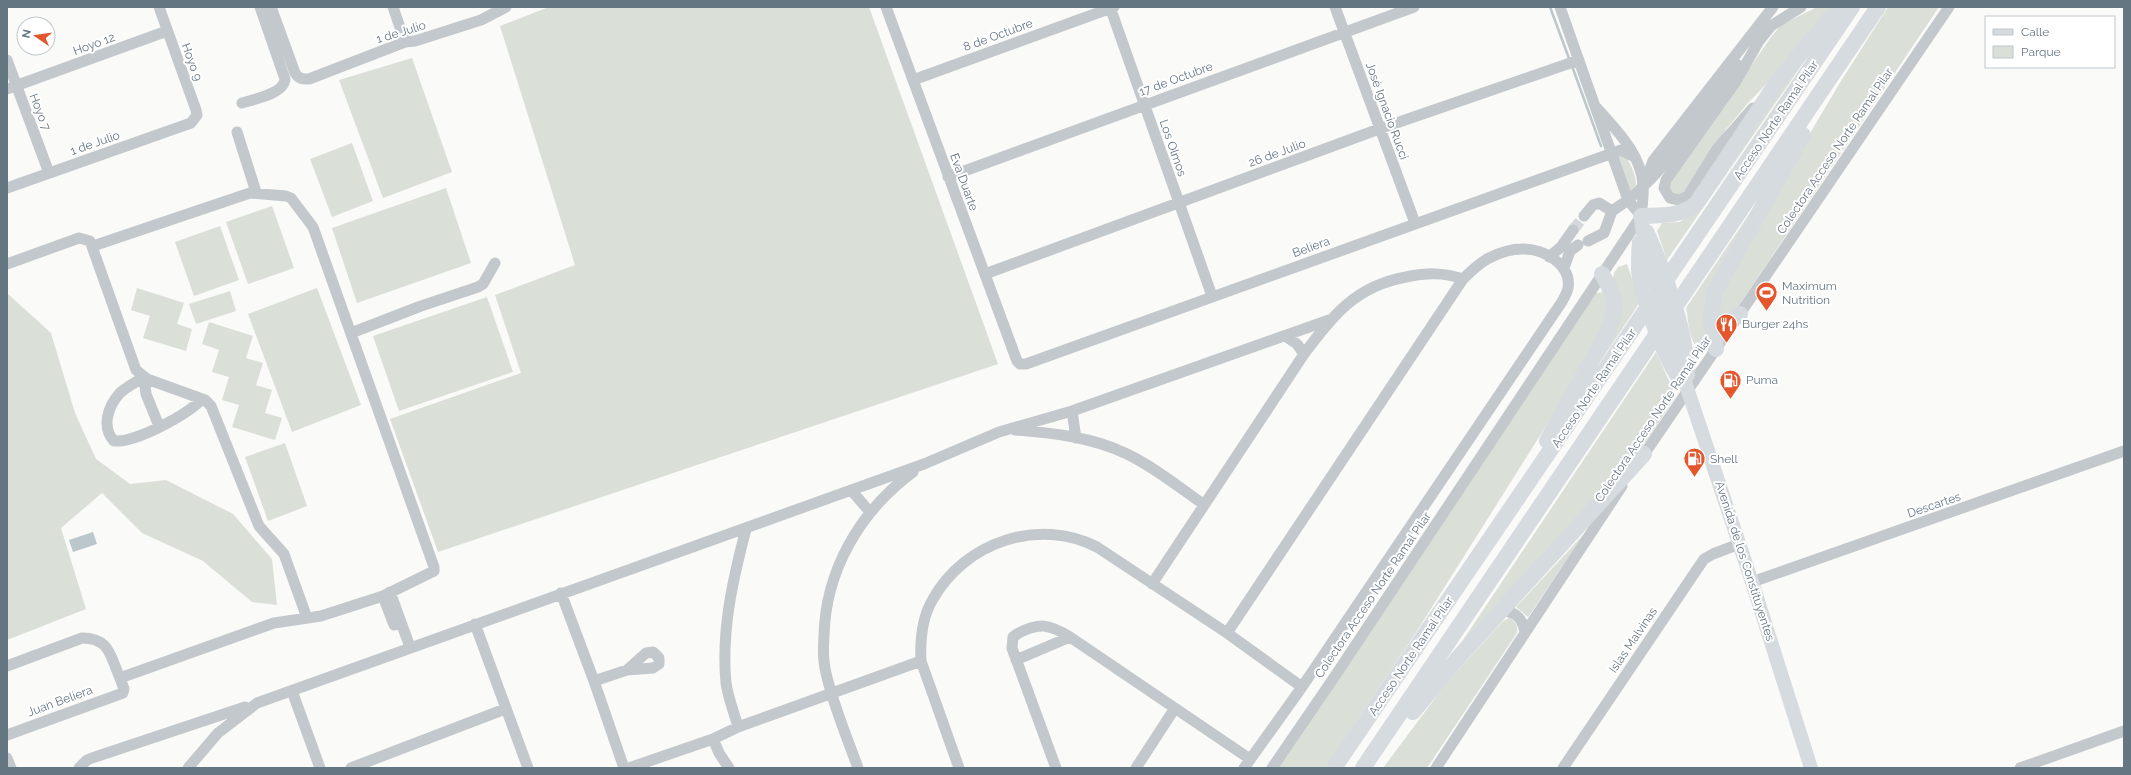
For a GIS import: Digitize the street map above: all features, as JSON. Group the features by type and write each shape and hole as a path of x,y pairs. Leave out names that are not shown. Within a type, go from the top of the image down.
{"highway":[{"path":"1641,216 1676,214 1687,210 1696,204 1778,81 1839,7"},
{"name":"Acceso Norte Ramal Pilar","path":"1334,768 1672,275 1852,7"},
{"name":"Acceso Norte Ramal Pilar","path":"1364,768 1878,7"},
{"path":"1716,349 1711,315 1714,293 1821,106 1851,47"},
{"path":"1494,535 1608,333 1616,306 1615,298 1602,274"},
{"path":"1711,315 1721,322 1728,322 1740,314"},
{"path":"1372,768 1437,681 1644,454"}],"main road":[{"name":"Avenida de los Constituyentes","path":"1641,216 1644,246 1669,334 1752,582 1811,768"}],"street":[{"name":"Hoyo 9","path":"157,7 168,31 196,110 197,115 192,123"},
{"path":"242,103 279,90 285,83 285,79 260,7"},
{"name":"1 de Julio","path":"271,7 295,73 299,78 303,79 309,79 406,42 415,42 481,20 495,10 506,7"},
{"path":"393,7 406,42"},
{"name":"Eva Duarte","path":"886,7 1017,361 1020,364"},
{"name":"8 de Octubre","path":"913,80 1111,7"},
{"name":"Los Olmos","path":"1111,7 1212,296"},
{"name":"José Ignacio Rucci","path":"1335,7 1415,223"},
{"name":"17 de Octubre","path":"948,177 1414,7"},
{"name":"Avenida de los Constituyentes","path":"1560,7 1573,61 1596,108 1628,200 1641,216"},
{"path":"1644,185 1653,161 1773,7"},
{"path":"1564,268 1570,251 1604,233 1612,211 1623,205 1659,172 1732,72 1771,26 1801,7"},
{"name":"Colectora Acceso Norte Ramal Pilar","path":"1436,768 1644,454 1949,7"},
{"name":"Hoyo 12","path":"12,88 168,31"},
{"path":"1759,40 1736,81 1666,180 1664,188 1670,198 1680,200 1688,196 1729,134 1778,81"},
{"name":"Hoyo 7","path":"7,60 12,88 50,173"},
{"name":"26 de Julio","path":"985,274 1379,129 1573,61"},
{"name":"Avenida de los Constituyentes","path":"1596,108 1628,144 1635,157 1644,185 1641,216"},
{"name":"1 de Julio","path":"7,188 192,123"},
{"path":"237,132 256,192"},
{"name":"Beliera","path":"1020,364 1026,364 1621,150 1627,151 1635,157"},
{"path":"7,666 82,638 90,638 101,641 106,646 120,678 274,623 321,616 386,594 430,575 434,571 434,567 309,219 291,198 256,192 93,246"},
{"path":"1584,216 1593,205 1599,203 1605,205 1612,211"},
{"name":"Colectora Acceso Norte Ramal Pilar","path":"1272,768 1335,676 1641,216"},
{"path":"1549,257 1561,247 1573,230"},
{"path":"7,264 79,238 88,239 93,246 136,370 144,377 202,399 211,406 259,526 284,554 307,618"},
{"path":"1056,768 1012,648 1013,637 1022,631 1043,625 1050,625 1070,637 1175,708 1247,764 1302,687 1554,315 1565,296 1568,287 1568,277 1564,268 1549,257 1532,250 1510,250 1490,258 1463,279 1227,633"},
{"path":"351,334 421,306 478,287 483,284 495,263"},
{"path":"1152,584 1304,354 1329,320 1361,293 1392,279 1436,273 1463,279"},
{"path":"80,768 86,760 292,692 407,648 746,529 924,464 1008,429 1072,411 1329,320"},
{"path":"1285,336 1297,344 1304,354"},
{"path":"144,377 121,393 106,421 106,427 114,441 123,442 145,435 158,426 189,412 202,399"},
{"path":"144,377 146,394 158,426"},
{"path":"1072,411 1076,438"},
{"path":"1008,429 1046,432 1101,443 1128,454 1145,464 1204,504"},
{"name":"Descartes","path":"1752,582 2124,451"},
{"path":"858,768 832,694 826,672 823,653 827,600 838,563 870,512 897,484 924,464"},
{"path":"851,490 870,512"},
{"path":"738,727 726,683 726,629 734,576 746,529"},
{"path":"959,768 921,661 920,644 924,623 932,600 942,584 970,558 995,544 1016,536 1032,533 1051,533 1078,538 1097,547 1227,633 1302,687"},
{"name":"Islas Malvinas","path":"1563,768 1704,559 1739,544"},
{"path":"561,593 594,681 624,768"},
{"path":"386,594 407,648"},
{"path":"1502,610 1514,612 1522,620 1525,632"},
{"path":"475,624 505,709 528,768"},
{"path":"1016,660 1070,637"},
{"path":"629,768 713,739 738,727 921,661"},
{"path":"594,681 627,670"},
{"name":"Juan Beliera","path":"7,735 123,693 124,689 120,678"},
{"path":"292,692 320,768"},
{"path":"188,768 218,733 257,703"},
{"path":"1136,768 1175,708"},
{"path":"351,768 505,709"},
{"path":"2020,768 2124,731"},
{"path":"713,739 719,753 729,768"},
{"path":"7,758 11,768"}],"green space":[{"path":"549,7 869,7 998,364 438,552 390,419 521,373 495,295 575,265 500,26"},
{"path":"1817,7 1830,7 1776,74 1727,128 1683,194 1678,196 1674,195 1669,185 1771,37 1781,25"},
{"path":"1888,7 1939,7 1738,307 1733,312 1721,316 1716,304 1787,172 1841,81"},
{"path":"1808,56 1667,260 1657,231 1662,223 1680,222 1690,215 1767,102"},
{"path":"412,58 452,172 383,198 339,80"},
{"path":"352,143 373,201 332,217 310,159"},
{"path":"1620,155 1626,156 1636,181 1636,185 1630,191 1618,158"},
{"path":"446,188 471,263 357,303 332,228"},
{"path":"1766,189 1727,258 1709,345 1705,350 1700,350 1693,342 1691,336 1686,308"},
{"path":"272,206 294,268 248,284 226,222"},
{"path":"220,226 239,280 194,296 175,242"},
{"path":"1627,264 1640,302 1559,424 1597,360 1614,273 1618,267"},
{"path":"137,288 184,303 177,324 192,329 186,351 143,338 150,316 131,310"},
{"path":"317,288 361,405 292,432 248,314"},
{"path":"230,291 236,311 196,324 189,304"},
{"path":"1603,292 1608,294 1612,302 1592,353 1417,631 1325,768 1277,768 1596,293"},
{"path":"7,293 51,333 75,413 96,459 130,484 166,480 233,514 272,559 277,605 252,602 203,561 142,533 102,493 61,528 86,609 7,640"},
{"path":"487,297 513,372 399,411 373,336"},
{"path":"209,322 253,336 246,358 263,363 256,385 272,390 265,413 282,418 275,440 232,427 239,405 222,400 229,377 212,372 219,350 202,344"},
{"path":"1656,352 1676,396 1648,439 1623,471 1461,643"},
{"path":"285,443 307,506 268,521 245,457"},
{"path":"1585,533 1528,617 1516,607"},
{"path":"1509,618 1516,624 1517,633 1427,768 1383,768 1448,681 1503,621"}],"shaded area":[{"path":"93,532 97,544 73,552 69,540"}],"waterway":[{"path":"1550,7 1570,61"},
{"path":"1572,66 1601,146"}],"tunnel":[{"path":"1573,230 1584,216"}],"place":[{"name":"Maximum Nutrition","path":"1767,312"},
{"name":"Burger 24hs","path":"1726,344"},
{"name":"Puma","path":"1730,400"},
{"name":"Shell","path":"1694,478"}]}
